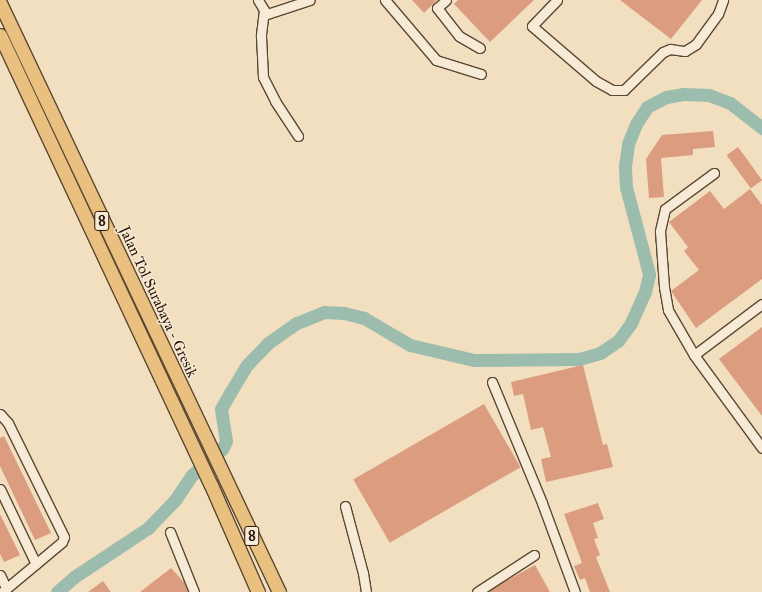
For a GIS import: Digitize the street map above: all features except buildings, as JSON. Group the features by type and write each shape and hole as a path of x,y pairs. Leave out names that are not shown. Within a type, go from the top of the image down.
{"highway":[{"name":"Jalan Tol Surabaya - Gresik","path":"0,3 279,592"},
{"name":"Jalan Tol Surabaya - Gresik","path":"0,35 211,485 258,592"},
{"path":"265,561 283,592"}],"street":[{"path":"258,0 264,15 261,36 263,77 275,101 298,136"},
{"path":"264,15 310,0"},
{"path":"385,0 436,60 481,74"},
{"path":"446,0 437,8 459,36 480,48"},
{"path":"557,0 532,26 596,81 612,90 624,90 632,84 663,52 670,50 685,51 696,44 718,14 723,0"},
{"path":"714,173 670,204 661,219 664,287 668,310 694,355 762,448"},
{"path":"694,355 762,304"},
{"path":"492,382 542,502 574,592"},
{"path":"0,414 8,423 64,534 62,542 4,590 0,575"},
{"path":"0,489 36,564"},
{"path":"344,506 364,573 366,592"},
{"path":"170,532 194,592"},
{"path":"477,592 534,555"}],"waterway":[{"path":"57,592 74,577 148,528 175,500 192,475 222,449 226,441 221,409 246,366 268,343 297,323 324,312 344,313 364,318 410,345 474,360 579,359 600,353 618,341 631,323 645,292 649,274 626,187 625,166 628,144 636,124 647,107 666,97 683,94 709,95 730,103 762,128"}]}
